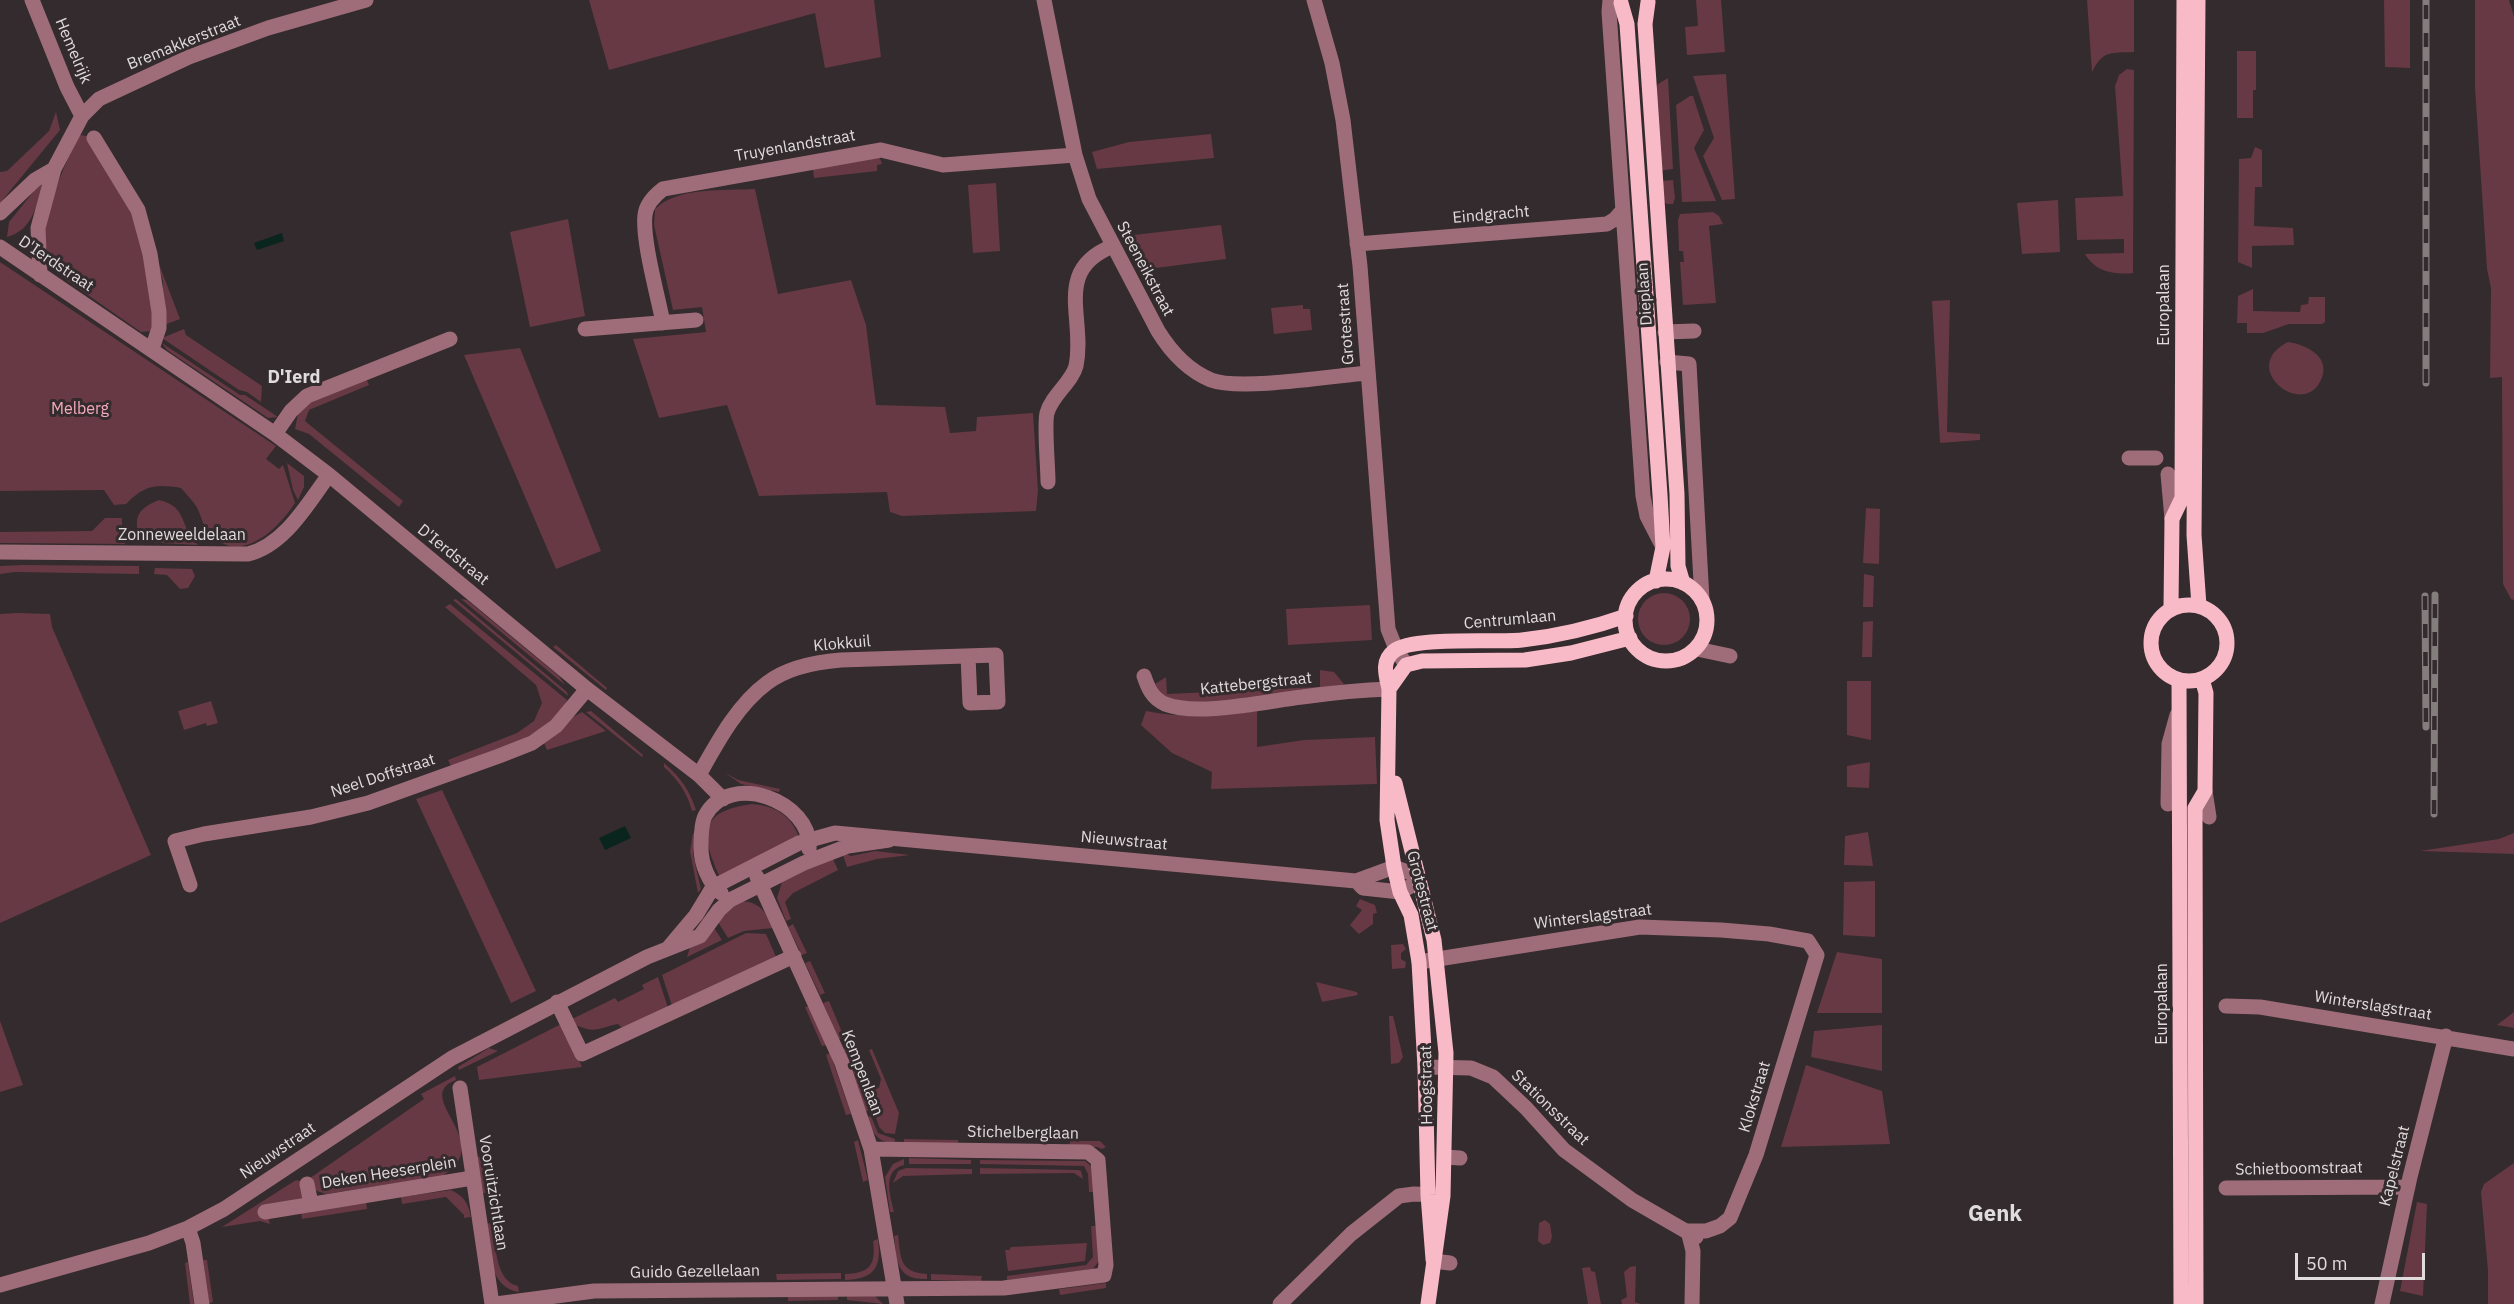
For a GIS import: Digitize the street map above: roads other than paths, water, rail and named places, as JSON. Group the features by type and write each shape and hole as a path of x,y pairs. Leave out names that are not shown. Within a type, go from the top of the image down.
{"main road":[{"name":"Europalaan","path":"2171,607 2172,519 2182,498 2184,0"},
{"name":"Europalaan","path":"2198,0 2194,535 2199,606"},
{"name":"Dieplaan","path":"1616,1 1639,5 1649,1"},
{"name":"Dieplaan","path":"1616,1 1627,24 1663,547 1656,581"},
{"name":"Dieplaan","path":"1649,1 1645,24 1679,529 1678,566 1683,583"},
{"path":"1671,580 1683,583 1697,593 1702,600 1707,613 1707,627 1697,649 1676,660 1656,660 1639,651 1630,638 1626,616 1628,608 1636,593 1656,581 1671,580"},
{"path":"2188,604 2199,606 2218,618 2226,635 2227,646 2223,660 2212,674 2202,679 2179,680 2160,668 2151,648 2154,627 2171,607 2188,604"},
{"name":"Centrumlaan","path":"1396,649 1413,644 1520,640 1590,628 1626,616"},
{"path":"1389,689 1406,665 1422,661 1525,660 1571,653 1630,638"},
{"name":"Grotestraat","path":"1396,649 1388,657 1384,668 1389,689 1390,758 1387,820 1394,867 1400,892 1411,915 1419,962"},
{"name":"Europalaan","path":"2196,1304 2195,808 2205,791 2206,693 2202,679"},
{"name":"Europalaan","path":"2179,680 2181,1304"},
{"name":"Grotestraat","path":"1390,758 1417,878 1434,940 1436,959"},
{"name":"Hoogstraat","path":"1436,959 1453,1157 1436,1195"},
{"name":"Hoogstraat","path":"1419,962 1436,1195"},
{"path":"1428,1304 1436,1195"}],"street":[{"name":"Hemelrijk","path":"32,0 67,87 82,116"},
{"name":"Bremakkerstraat","path":"40,275 38,228 54,169 82,116 99,99 189,57 268,28 366,0"},
{"name":"Steeneikstraat","path":"1044,0 1075,155 1089,199 1170,350 1193,371 1214,381 1242,384 1368,373"},
{"name":"Grotestraat","path":"1314,0 1332,63 1343,120 1368,346 1368,373 1388,629 1406,665"},
{"name":"Dieplaan","path":"1616,1 1609,12 1642,496 1647,516 1663,547"},
{"path":"94,138 138,210 150,254 159,312 159,328 152,350"},
{"name":"Truyenlandstraat","path":"663,323 645,230 645,213 651,198 663,189 881,150 943,165 1075,155"},
{"name":"Bremakkerstraat","path":"0,213 35,180 54,169"},
{"name":"Eindgracht","path":"1357,244 1606,224 1615,219 1623,210"},
{"path":"1048,482 1047,412 1075,369 1078,349 1074,286 1081,269 1098,253 1113,246"},
{"name":"D'Ierdstraat","path":"0,247 275,434 330,475 587,689 699,775 723,799"},
{"path":"585,329 696,320"},
{"path":"1665,332 1694,331"},
{"path":"275,434 291,411 307,396 450,339"},
{"path":"1667,362 1689,363 1702,600"},
{"path":"2129,458 2156,458"},
{"path":"2168,474 2172,519"},
{"name":"Zonneweeldelaan","path":"0,552 227,554 259,551 278,539 330,475"},
{"path":"1697,649 1730,656"},
{"name":"Klokkuil","path":"699,775 721,736 749,701 767,682 794,669 819,662 841,660 968,656"},
{"name":"Kattebergstraat","path":"1144,676 1150,693 1165,704 1194,709 1243,706 1354,690 1389,689"},
{"name":"Neel Doffstraat","path":"190,885 175,841 204,834 311,817 368,803 499,756 532,743 556,726 587,689"},
{"name":"Europalaan","path":"2168,804 2169,744 2180,704"},
{"name":"Europalaan","path":"2205,791 2209,817"},
{"path":"730,900 713,886 701,852 705,817 723,799 750,794 776,801 799,818 810,840 804,863"},
{"name":"Nieuwstraat","path":"669,947 696,915 713,886 810,840 835,833 889,840 1188,864 1356,881 1394,867"},
{"name":"Nieuwstraat","path":"0,1285 149,1243 224,1209 452,1059 557,1002 669,947 700,936 718,910 730,900 804,863 848,846 889,840"},
{"name":"Kempenlaan","path":"752,867 842,1063 871,1149 896,1287 897,1304"},
{"path":"1394,867 1417,878 1400,892"},
{"name":"Nieuwstraat","path":"1356,881 1364,888 1400,892"},
{"name":"Winterslagstraat","path":"1419,962 1640,927 1769,934 1808,941"},
{"name":"Klokstraat","path":"1688,1231 1706,1231 1720,1226 1731,1218 1750,1171 1817,955 1808,941"},
{"path":"557,1002 582,1054 794,956"},
{"name":"Winterslagstraat","path":"2226,1006 2260,1006 2514,1049"},
{"name":"Kapelstraat","path":"2382,1304 2408,1186 2446,1036"},
{"name":"Stationsstraat","path":"1425,1067 1471,1068 1493,1077 1538,1120 1564,1150 1632,1200 1688,1231 1701,1241"},
{"name":"Vooruitzichtlaan","path":"460,1088 472,1178 494,1304"},
{"name":"Stichelberglaan","path":"871,1149 1088,1152 1098,1160 1106,1265 1104,1275 1004,1288 896,1287"},
{"name":"Deken Heeserplein","path":"265,1212 472,1178"},
{"name":"Deken Heeserplein","path":"307,1184 311,1204"},
{"name":"Schietboomstraat","path":"2226,1188 2408,1186"},
{"path":"1281,1304 1351,1234 1389,1203 1399,1196 1436,1195"},
{"path":"188,1227 193,1243 202,1304"},
{"path":"1688,1231 1694,1272 1692,1304"},
{"path":"1433,1260 1450,1263"},
{"name":"Guido Gezellelaan","path":"494,1304 594,1292 896,1287"}],"railway":[{"path":"2426,0 2426,383"},
{"path":"2434,814 2435,595"},
{"path":"2425,596 2426,727"}],"district":[{"name":"D'Ierd","path":"294,378"},
{"name":"Genk","path":"1995,1215"}],"park label":[{"name":"Melberg","path":"80,409"}]}
